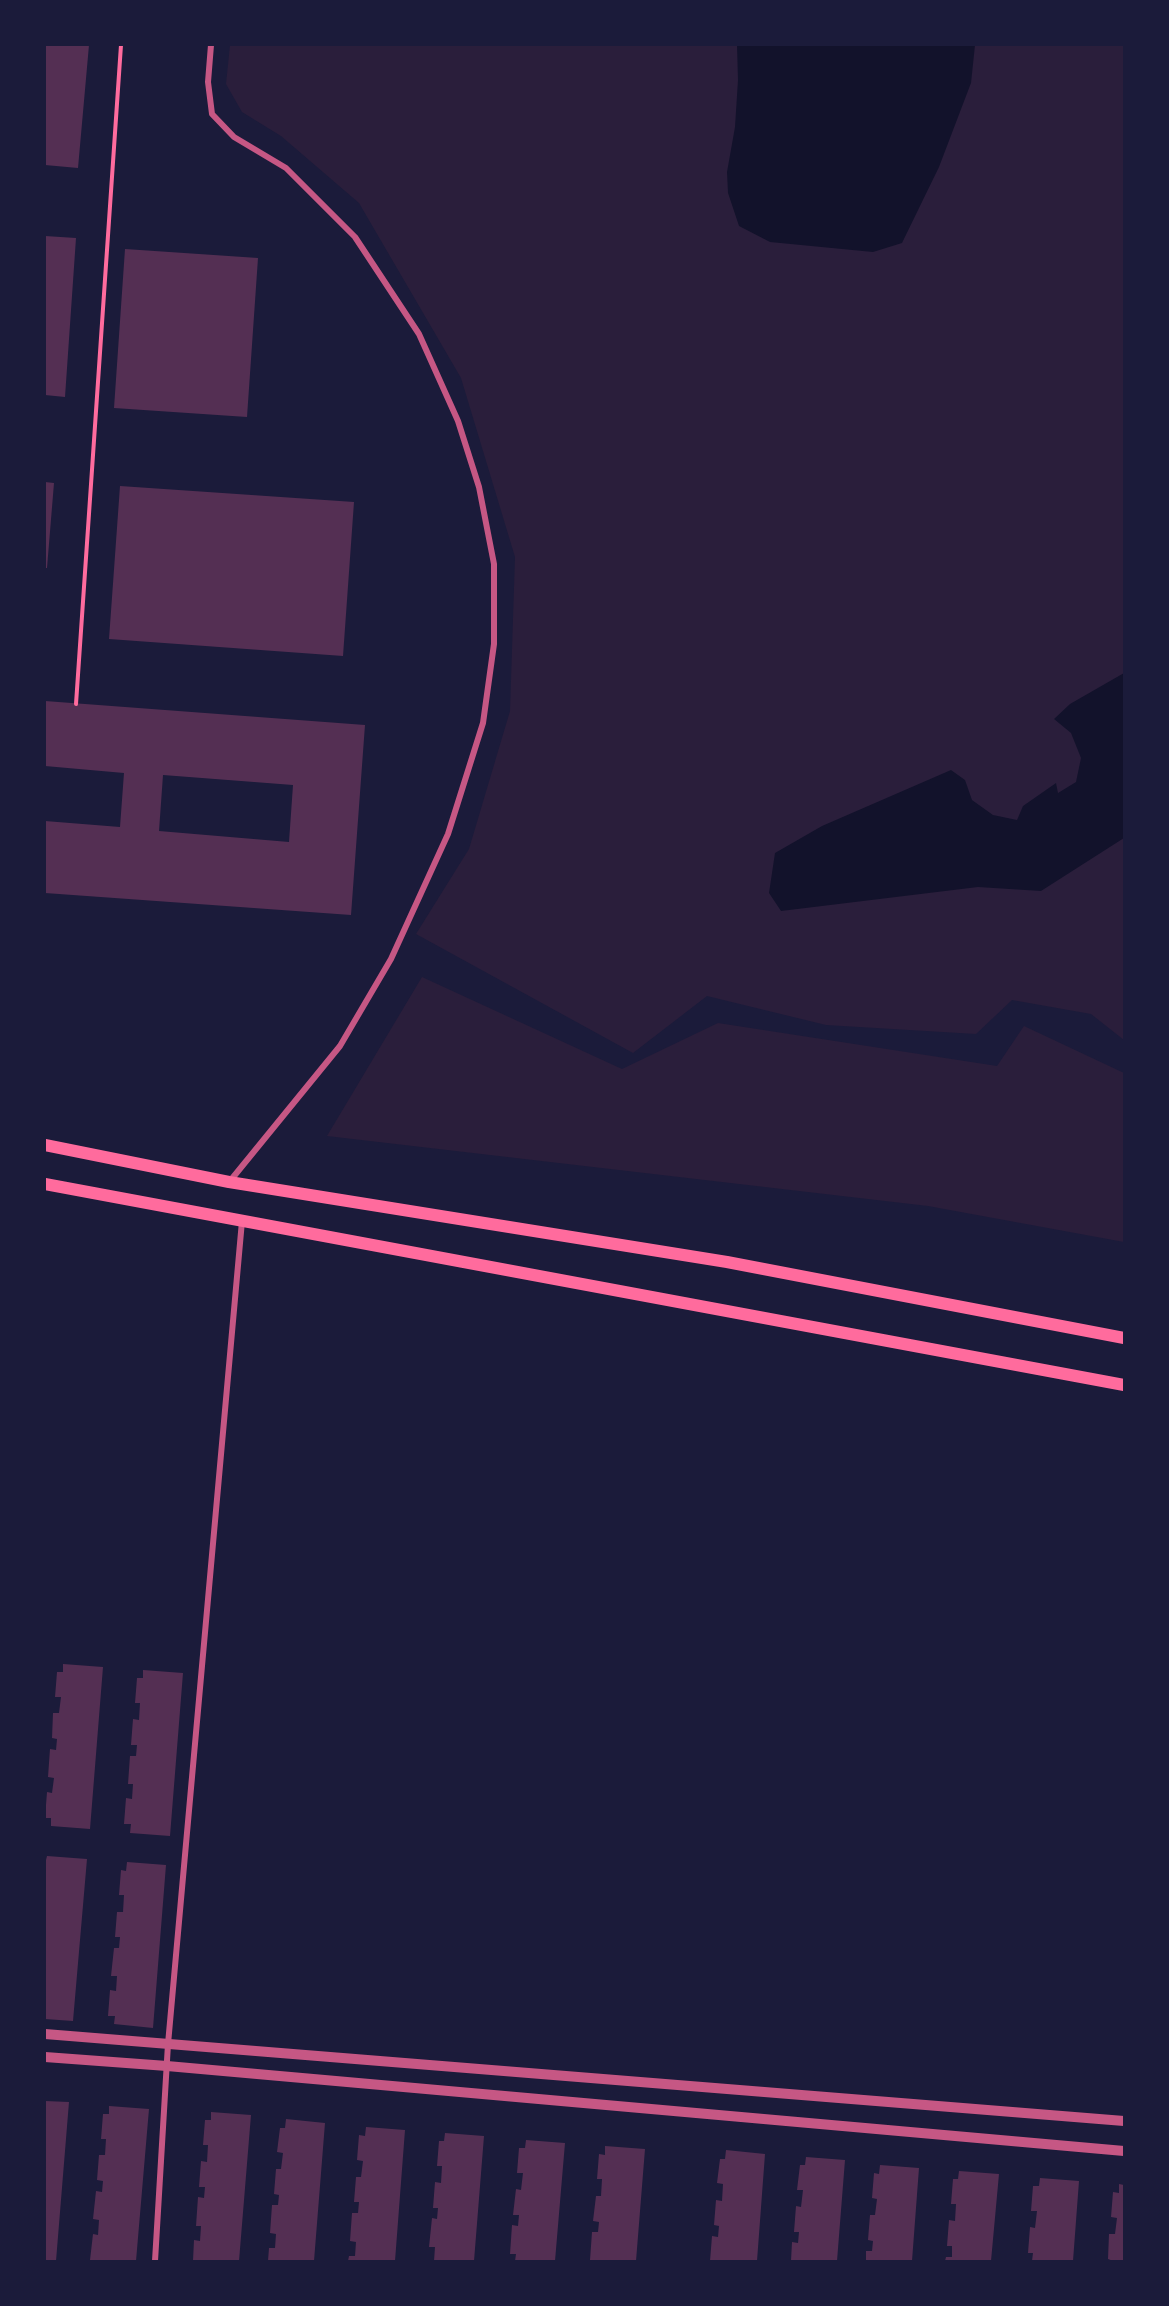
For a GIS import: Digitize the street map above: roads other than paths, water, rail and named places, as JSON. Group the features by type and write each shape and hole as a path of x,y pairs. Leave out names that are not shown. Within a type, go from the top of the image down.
{"main road":[{"path":"45,1145 229,1182 727,1262 1124,1338"},
{"path":"45,1184 1124,1385"}],"street":[{"path":"211,45 207,82 212,114 234,136 286,168 355,237 419,334 461,432 478,487 494,564 494,644 483,723 448,834 391,959 340,1046 229,1182"},
{"path":"155,2261 168,2044 242,1221"},
{"path":"45,2034 1124,2121"},
{"path":"45,2057 1124,2151"}]}
